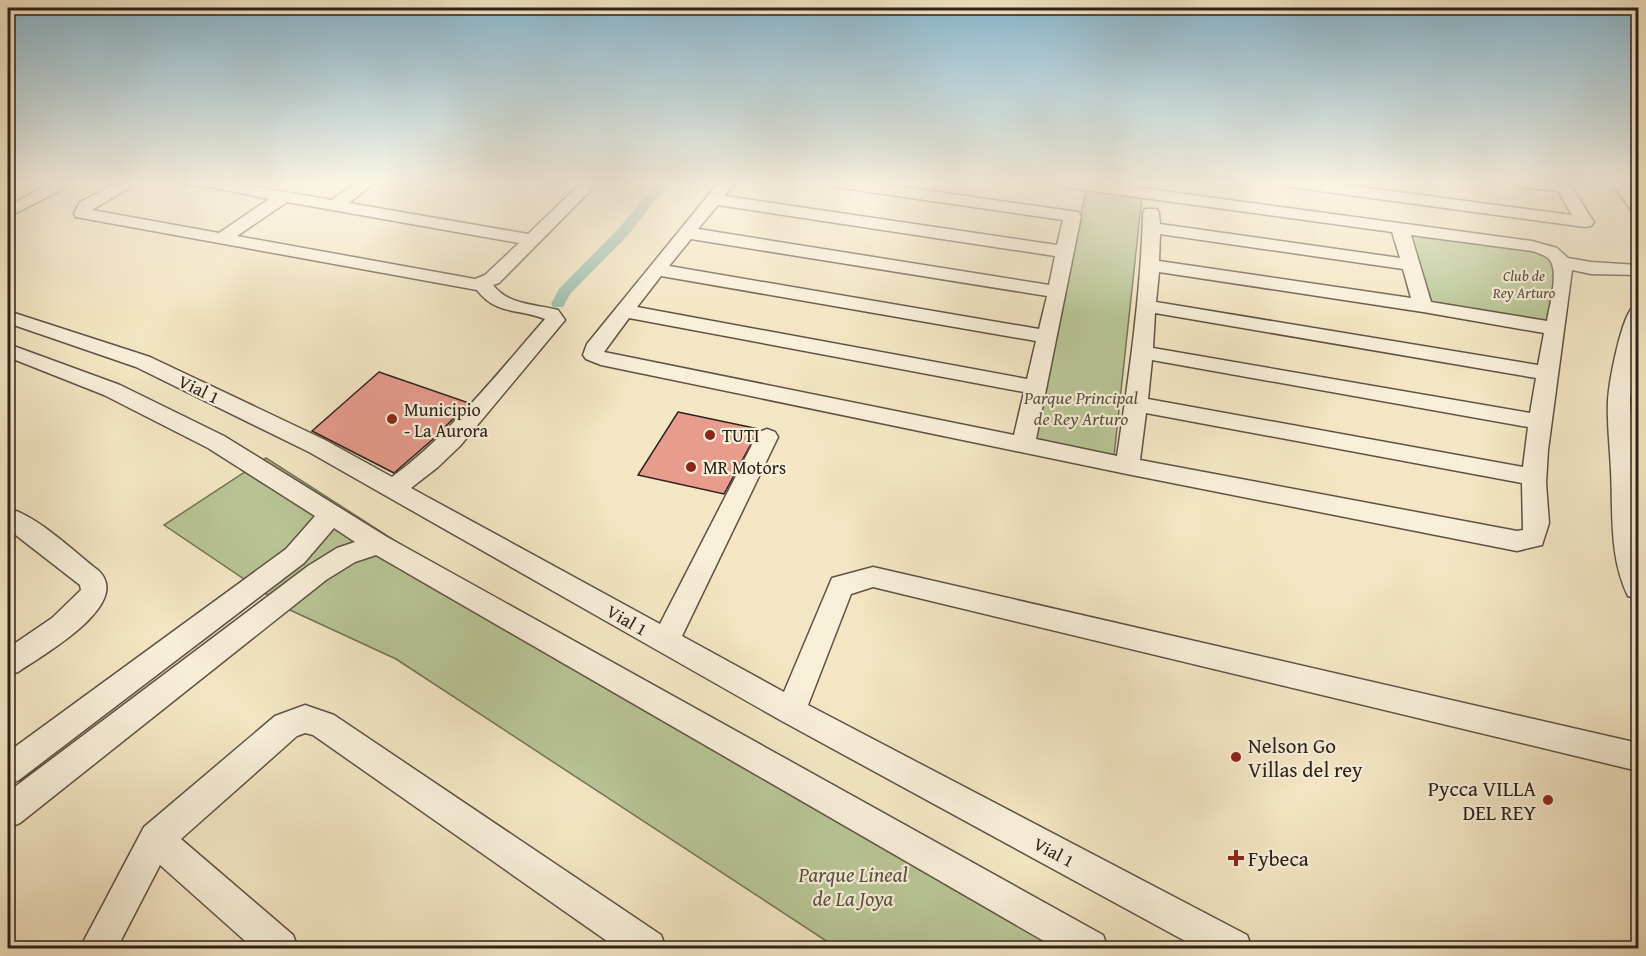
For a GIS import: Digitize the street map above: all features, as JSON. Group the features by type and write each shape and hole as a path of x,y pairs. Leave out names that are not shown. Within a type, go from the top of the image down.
{"street":[{"path":"155,227 470,284 482,284 492,279 546,227"},
{"path":"221,239 239,227"},
{"path":"454,227 532,240"},
{"path":"692,227 594,348 593,355 601,359 1127,466 1517,541 1533,538 1537,530 1534,477 1540,422 1564,269 1557,255 1532,246 1390,227"},
{"path":"924,227 1065,252"},
{"path":"1023,445 1070,227"},
{"path":"1127,466 1142,352 1151,228 1411,265"},
{"path":"1400,228 1423,306"},
{"path":"688,232 1057,292"},
{"path":"1150,265 1423,306 1556,329"},
{"path":"1564,269 1593,279 1638,278"},
{"path":"658,270 1047,337"},
{"path":"394,488 452,441 555,320 552,314 499,302 482,284"},
{"path":"1146,306 1548,373"},
{"path":"625,311 1036,387"},
{"path":"1638,313 1630,338 1619,400 1627,549 1638,588"},
{"name":"Vial 1","path":"8,318 143,362 317,446 791,711 1234,948"},
{"path":"8,350 112,390 216,442 378,544 1090,948"},
{"path":"1142,352 1540,422"},
{"path":"1136,404 1534,477"},
{"path":"665,641 767,437"},
{"path":"8,770 295,556 332,514"},
{"path":"8,517 93,581 94,588 93,595 81,612 8,663"},
{"path":"8,812 317,573 346,555 378,544"},
{"path":"791,711 841,586 873,577 1638,757"},
{"path":"98,948 156,839 286,726 305,719 315,721 648,948"},
{"path":"156,839 280,948"}],"green space":[{"name":"Parque Principal de Rey Arturo","path":"1078,227 1139,227 1114,456 1035,440"},
{"name":"Club de Rey Arturo","path":"1400,228 1557,255 1556,329 1423,306"},
{"name":"Parque Lineal de La Joya","path":"266,458 511,615 852,814 1074,948 837,948 396,659 290,610 164,525"}],"building":[{"name":"Municipio - La Aurora","path":"379,372 469,403 432,440 394,473 312,431"},
{"path":"678,412 759,429 724,494 638,475"}],"waterway":[{"path":"558,304 564,292 627,227"}],"place":[{"name":"Municipio - La Aurora","path":"392,419"},
{"name":"TUTI","path":"710,435"},
{"name":"MR Motors","path":"691,467"},
{"name":"Nelson Go Villas del rey","path":"1236,757"},
{"name":"Pycca VILLA DEL REY","path":"1548,800"},
{"name":"Fybeca","path":"1236,858"}]}
